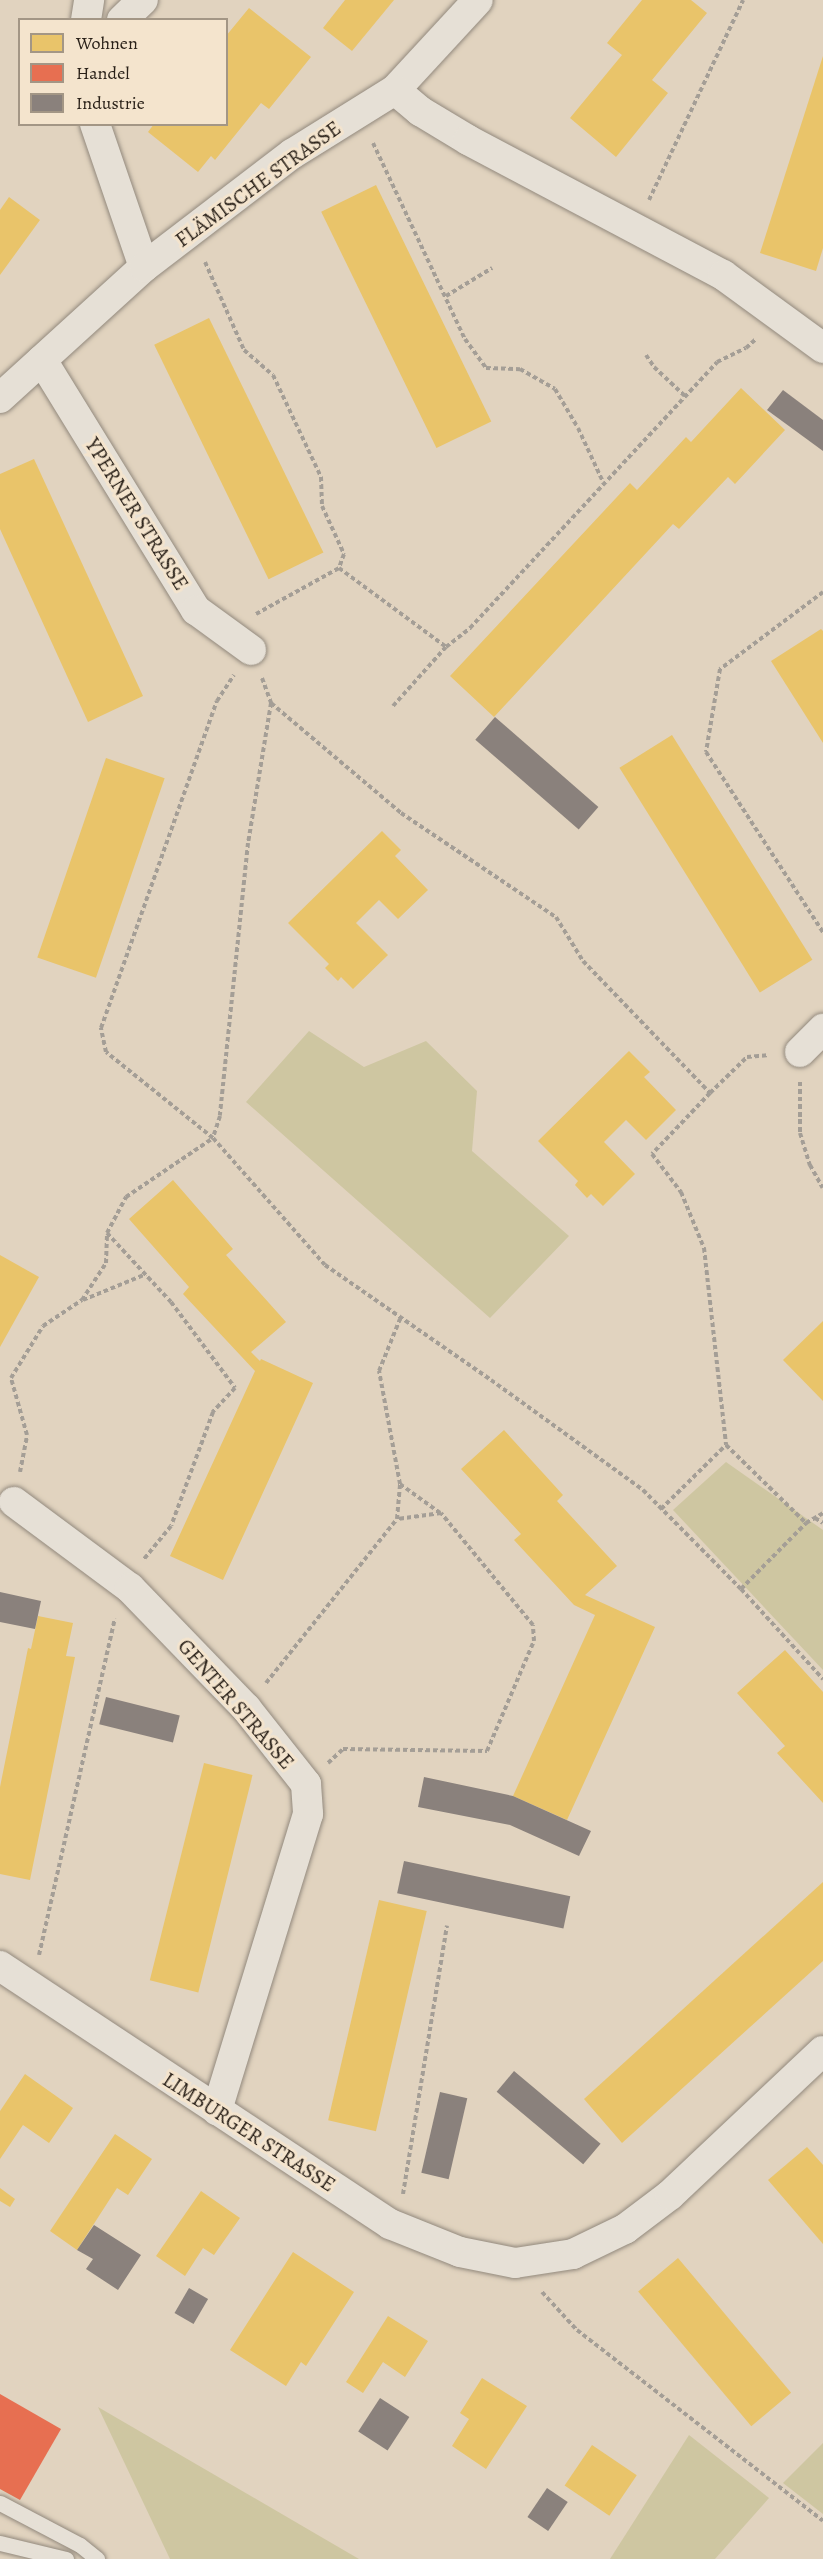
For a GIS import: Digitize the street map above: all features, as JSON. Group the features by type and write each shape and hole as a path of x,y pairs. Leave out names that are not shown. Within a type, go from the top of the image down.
{"street":[{"path":"86,18 89,0"},
{"path":"124,18 143,0"},
{"name":"FLÄMISCHE STRASSE","path":"0,398 144,267 292,154 395,90 478,0"},
{"path":"395,90 420,111 468,140 723,275 823,348"},
{"path":"96,126 144,267"},
{"name":"YPERNER STRASSE","path":"42,360 196,610 239,641"},
{"path":"800,1052 823,1029"},
{"name":"GENTER STRASSE","path":"14,1502 123,1583 246,1708 306,1784 308,1814 217,2110"},
{"name":"LIMBURGER STRASSE","path":"0,1966 390,2224 460,2252 514,2263"},
{"path":"514,2263 573,2254 625,2229 670,2195 823,2051"}],"lane":[{"path":"0,2503 80,2545 97,2559"},
{"path":"0,2542 66,2559"}],"path":[{"path":"636,229 743,0"},
{"path":"354,116 380,153 465,339 486,369 520,369 555,389 578,428 604,484"},
{"path":"191,231 244,350 273,375 321,477 322,506 344,554 339,568 275,601 239,641 101,1028 106,1052 213,1138 325,1265 643,1490 741,1589 823,1678"},
{"path":"446,297 492,268"},
{"path":"393,706 446,647 470,628 717,362 746,348 779,316"},
{"path":"646,355 654,367 685,396"},
{"path":"339,568 446,647"},
{"path":"823,591 720,669 706,752 823,932"},
{"path":"239,641 271,703 401,813 556,917 583,961 710,1094"},
{"path":"82,1300 106,1263 107,1233 126,1197 213,1138 220,1116 248,843 271,703"},
{"path":"806,1523 726,1445 704,1248 681,1192 652,1154 747,1057 800,1052 800,1133 810,1165 823,1188"},
{"path":"26,1984 41,1949 123,1583 171,1526 213,1412 235,1388 171,1302 107,1233"},
{"path":"14,1502 27,1435 11,1378 43,1326 82,1300 146,1274"},
{"path":"246,1708 397,1519 400,1484 379,1371 399,1318"},
{"path":"661,1509 726,1445"},
{"path":"306,1784 343,1749 487,1751 534,1641 533,1625 441,1513 400,1484"},
{"path":"397,1519 441,1513"},
{"path":"741,1589 806,1523 823,1513"},
{"path":"815,1518 823,1523"},
{"path":"390,2224 404,2194 447,1926"},
{"path":"514,2263 578,2330 823,2521"}],"shaded area":[{"path":"309,1031 364,1067 426,1041 477,1091 472,1151 569,1236 490,1318 246,1102"},
{"path":"726,1462 823,1530 823,1670 673,1510"},
{"path":"98,2407 359,2559 170,2559"},
{"path":"689,2435 769,2498 715,2559 610,2559"},
{"path":"823,2443 823,2514 783,2483"}],"building: Wohnen":[{"path":"345,0 394,0 352,51 323,28"},
{"path":"642,0 691,0 707,13 652,80 668,93 616,157 570,118 622,55 607,43"},
{"path":"249,8 311,57 269,109 261,103 215,160 211,156 198,172 148,132 152,126 228,126 228,34"},
{"path":"823,56 823,248 816,271 760,253"},
{"path":"376,185 491,421 436,448 321,212"},
{"path":"9,197 40,220 0,275 0,210"},
{"path":"209,318 323,553 269,579 154,345"},
{"path":"741,388 785,430 735,484 728,477 679,529 673,524 494,717 450,676 630,483 637,490 686,437 691,442"},
{"path":"34,459 143,696 88,722 0,529 0,474"},
{"path":"821,629 823,631 823,743 771,661"},
{"path":"672,735 812,960 760,993 619,768"},
{"path":"106,758 165,778 96,978 37,958"},
{"path":"382,831 401,850 395,856 428,890 398,919 379,900 356,923 388,955 353,989 341,977 338,981 325,968 329,964 288,923"},
{"path":"629,1051 650,1072 644,1077 676,1110 646,1140 626,1120 604,1142 635,1174 603,1206 591,1194 587,1198 575,1185 578,1181 538,1141"},
{"path":"173,1180 233,1249 226,1255 286,1322 251,1352 260,1361 261,1359 313,1383 223,1580 170,1556 255,1371 183,1294 189,1287 129,1219"},
{"path":"0,1255 39,1277 0,1347"},
{"path":"823,1321 823,1401 783,1360"},
{"path":"504,1430 563,1495 557,1501 617,1566 585,1595 655,1627 567,1820 513,1796 595,1615 574,1605 514,1540 521,1534 461,1469"},
{"path":"38,1616 73,1623 66,1656 75,1657 30,1880 0,1874 0,1787 28,1648 31,1649"},
{"path":"785,1650 823,1692 823,1803 777,1753 785,1746 737,1693"},
{"path":"204,1763 253,1775 198,1992 150,1980"},
{"path":"823,1882 823,1961 622,2143 584,2099"},
{"path":"379,1900 427,1911 376,2131 328,2120"},
{"path":"25,2074 73,2108 49,2143 23,2125 0,2159 0,2111"},
{"path":"115,2134 152,2159 128,2195 117,2188 77,2250 50,2231"},
{"path":"807,2147 823,2165 823,2244 768,2180"},
{"path":"0,2188 15,2199 10,2207 0,2201"},
{"path":"201,2191 240,2218 214,2255 203,2248 185,2276 156,2256"},
{"path":"293,2252 354,2292 306,2366 301,2362 286,2386 230,2350"},
{"path":"678,2258 791,2393 751,2426 638,2291"},
{"path":"388,2316 428,2341 405,2377 383,2362 363,2393 346,2382"},
{"path":"482,2378 527,2406 486,2469 452,2446 469,2419 460,2413"},
{"path":"592,2445 637,2475 609,2516 565,2486"}],"building: Handel":[{"path":"0,2394 61,2429 20,2500 0,2489"}],"building: Industrie":[{"path":"783,390 823,420 823,451 767,410"},
{"path":"495,717 598,807 579,830 475,740"},
{"path":"0,1592 41,1601 35,1629 0,1622"},
{"path":"106,1697 180,1715 173,1743 99,1724"},
{"path":"424,1777 513,1796 591,1831 579,1856 510,1825 418,1807"},
{"path":"404,1861 570,1896 563,1929 397,1893"},
{"path":"514,2071 601,2144 583,2164 497,2092"},
{"path":"440,2092 467,2098 449,2179 421,2173"},
{"path":"94,2225 141,2255 118,2290 86,2269 93,2259 77,2250"},
{"path":"189,2288 208,2299 194,2324 174,2313"},
{"path":"380,2398 409,2417 388,2451 358,2432"},
{"path":"547,2488 568,2502 548,2531 527,2517"}]}
